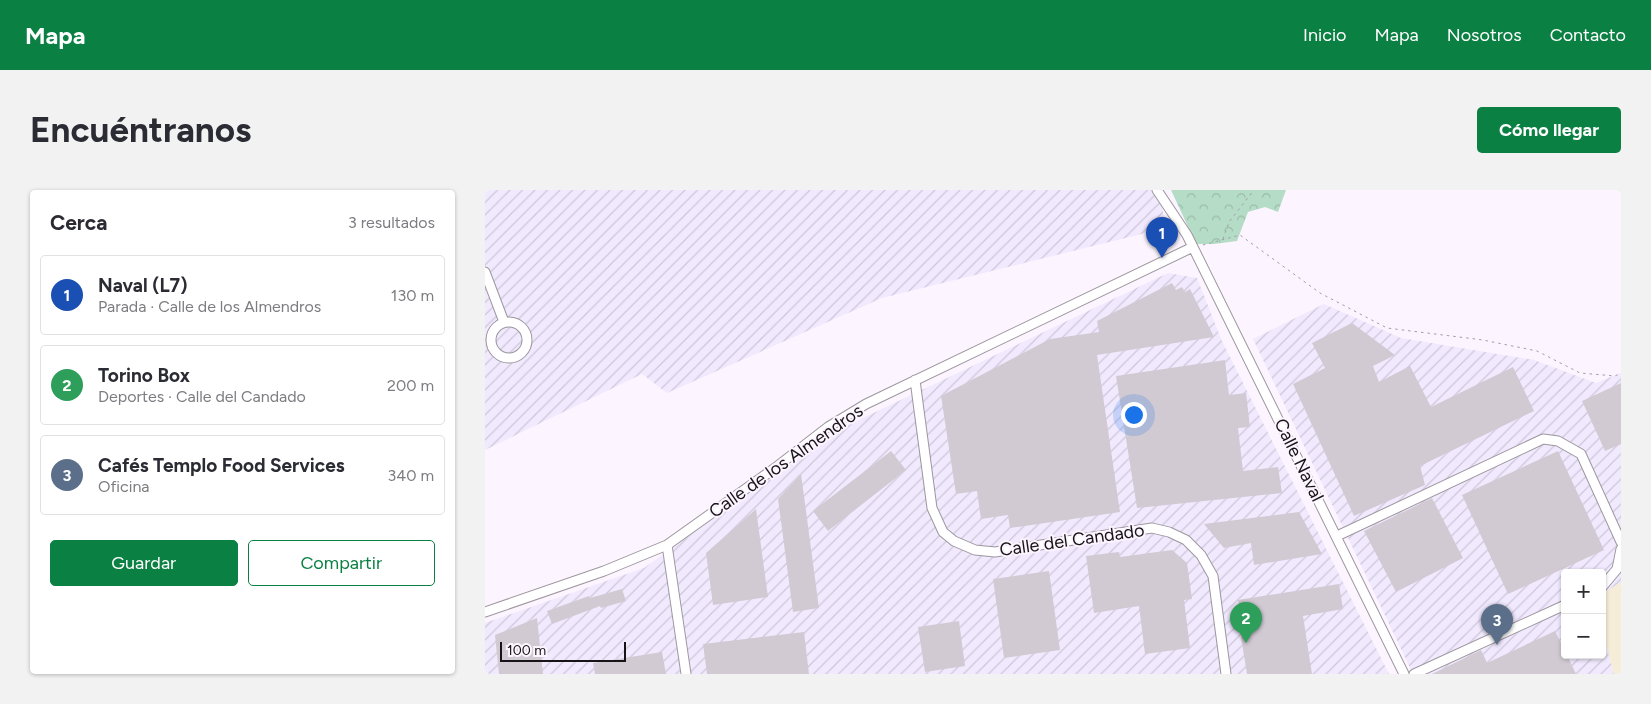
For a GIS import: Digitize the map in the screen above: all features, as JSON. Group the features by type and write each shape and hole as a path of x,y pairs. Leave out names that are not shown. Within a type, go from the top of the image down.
{"street":[{"name":"Calle Naval","path":"1157,190 1187,235 1404,674"},
{"name":"Calle de los Almendros","path":"485,612 605,571 667,546 828,428 866,404 1193,247"},
{"path":"485,272 504,322"},
{"path":"504,322 511,322 522,328 527,340 522,352 510,358 498,354 493,349 491,343 491,336 494,330 504,322"},
{"name":"Calle del Candado","path":"915,380 932,508 943,532 954,541 975,550 995,552 1152,528 1169,532 1186,540 1201,555 1213,576 1227,674"},
{"path":"1337,536 1543,439 1558,441 1581,454 1621,542"},
{"path":"667,546 686,674"},
{"path":"1606,582 1617,569 1621,549"},
{"path":"1413,674 1561,606"}],"path":[{"path":"1223,240 1229,222 1254,190"},
{"path":"1193,247 1240,235 1320,293 1387,328 1483,340 1537,351 1580,373 1615,376 1621,373"}],"shaded area":[{"path":"485,190 1159,190 1166,228 882,298 667,393 642,374 485,450"},
{"path":"1168,273 1197,278 1222,341 1389,674 485,674 485,623 644,568 844,427"},
{"path":"1324,304 1401,338 1534,360 1596,383 1621,373 1621,582 1606,591 1606,569 1561,569 1561,659 1606,659 1606,645 1614,674 1413,674 1253,339"},
{"path":"1621,582 1621,674 1614,674 1606,645 1606,591"}],"green space":[{"path":"1171,190 1286,190 1278,212 1265,207 1248,212 1237,241 1196,244"}],"building":[{"path":"1172,283 1176,290 1182,287 1185,292 1190,289 1214,337 1097,355 1120,512 1010,528 1008,515 981,519 977,491 956,494 941,396 1050,339 1099,332 1097,321"},
{"path":"1352,323 1395,355 1373,366 1379,382 1410,366 1431,407 1513,367 1534,411 1420,466 1425,485 1354,516 1293,384 1325,368 1312,343"},
{"path":"1225,360 1229,395 1246,393 1250,427 1238,428 1243,471 1278,467 1282,493 1137,508 1116,376"},
{"path":"1621,383 1621,444 1605,451 1582,401"},
{"path":"891,451 906,470 828,531 813,511"},
{"path":"1558,451 1604,550 1508,594 1462,495"},
{"path":"801,474 819,608 793,612 778,499"},
{"path":"1432,498 1463,558 1396,592 1364,531"},
{"path":"756,509 768,597 713,605 706,553"},
{"path":"1299,512 1322,554 1254,565 1251,543 1224,548 1204,524"},
{"path":"1172,550 1187,563 1192,599 1184,600 1190,648 1145,654 1139,606 1094,613 1086,556 1119,552 1120,557"},
{"path":"1049,571 1060,650 1004,658 993,579"},
{"path":"1339,584 1343,609 1303,616 1312,674 1247,674 1241,637 1244,636 1238,600"},
{"path":"622,589 626,601 601,608 600,606 552,624 547,611 589,596 590,598"},
{"path":"537,618 543,674 499,674 495,635"},
{"path":"959,621 965,666 925,672 918,627"},
{"path":"1555,631 1561,643 1561,659 1569,659 1576,674 1432,674 1481,650 1487,663"},
{"path":"804,632 809,674 707,674 703,644"},
{"path":"662,652 666,674 595,674 593,663"}],"place":[{"name":"Naval (L7)","path":"1162,258"},
{"name":"Torino Box","path":"1246,643"},
{"name":"Cafés Templo Food Services","path":"1497,645"}]}
